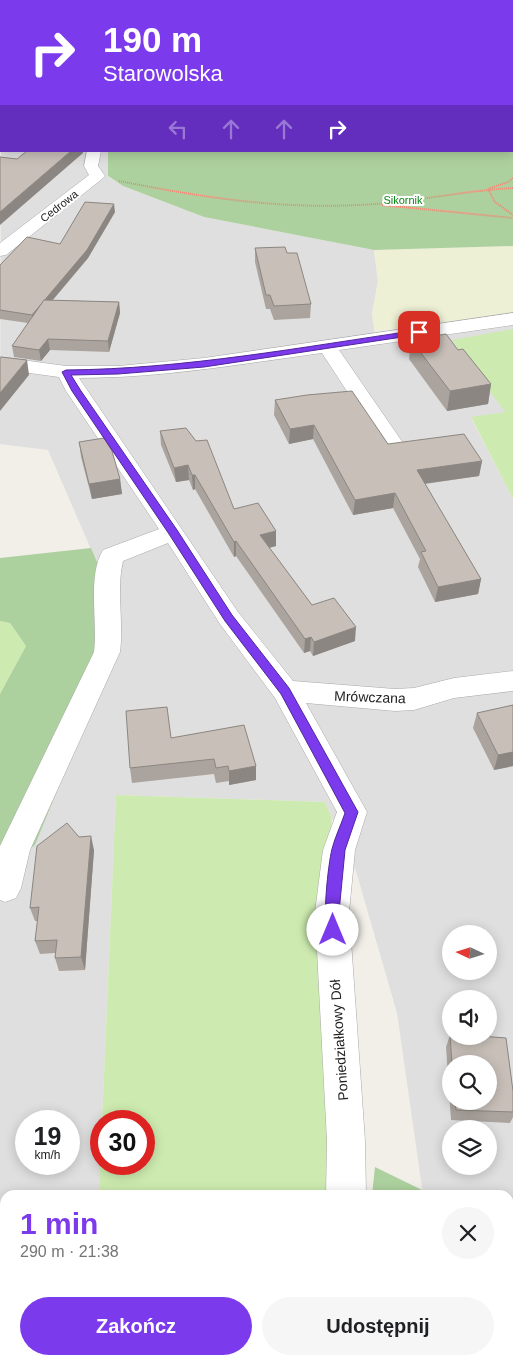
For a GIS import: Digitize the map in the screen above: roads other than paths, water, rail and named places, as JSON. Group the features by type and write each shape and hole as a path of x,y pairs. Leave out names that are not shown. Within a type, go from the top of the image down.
{"street":[{"name":"Cedrowa","path":"0,252 97,176 91,166 94,152"},
{"path":"0,363 66,372 118,372 204,364 513,319"},
{"path":"327,346 392,443"},
{"name":"Poniedziałkowy Dół","path":"66,372 76,391 173,532 229,618 285,691 352,812 339,850 332,912 346,1140 346,1190"},
{"path":"5,888 14,850 107,652 110,638 107,571 112,556 173,532"},
{"name":"Mrówczana","path":"285,691 395,700 414,698 454,688 513,681"}],"park label":[{"name":"Sikornik","path":"403,200"}]}
